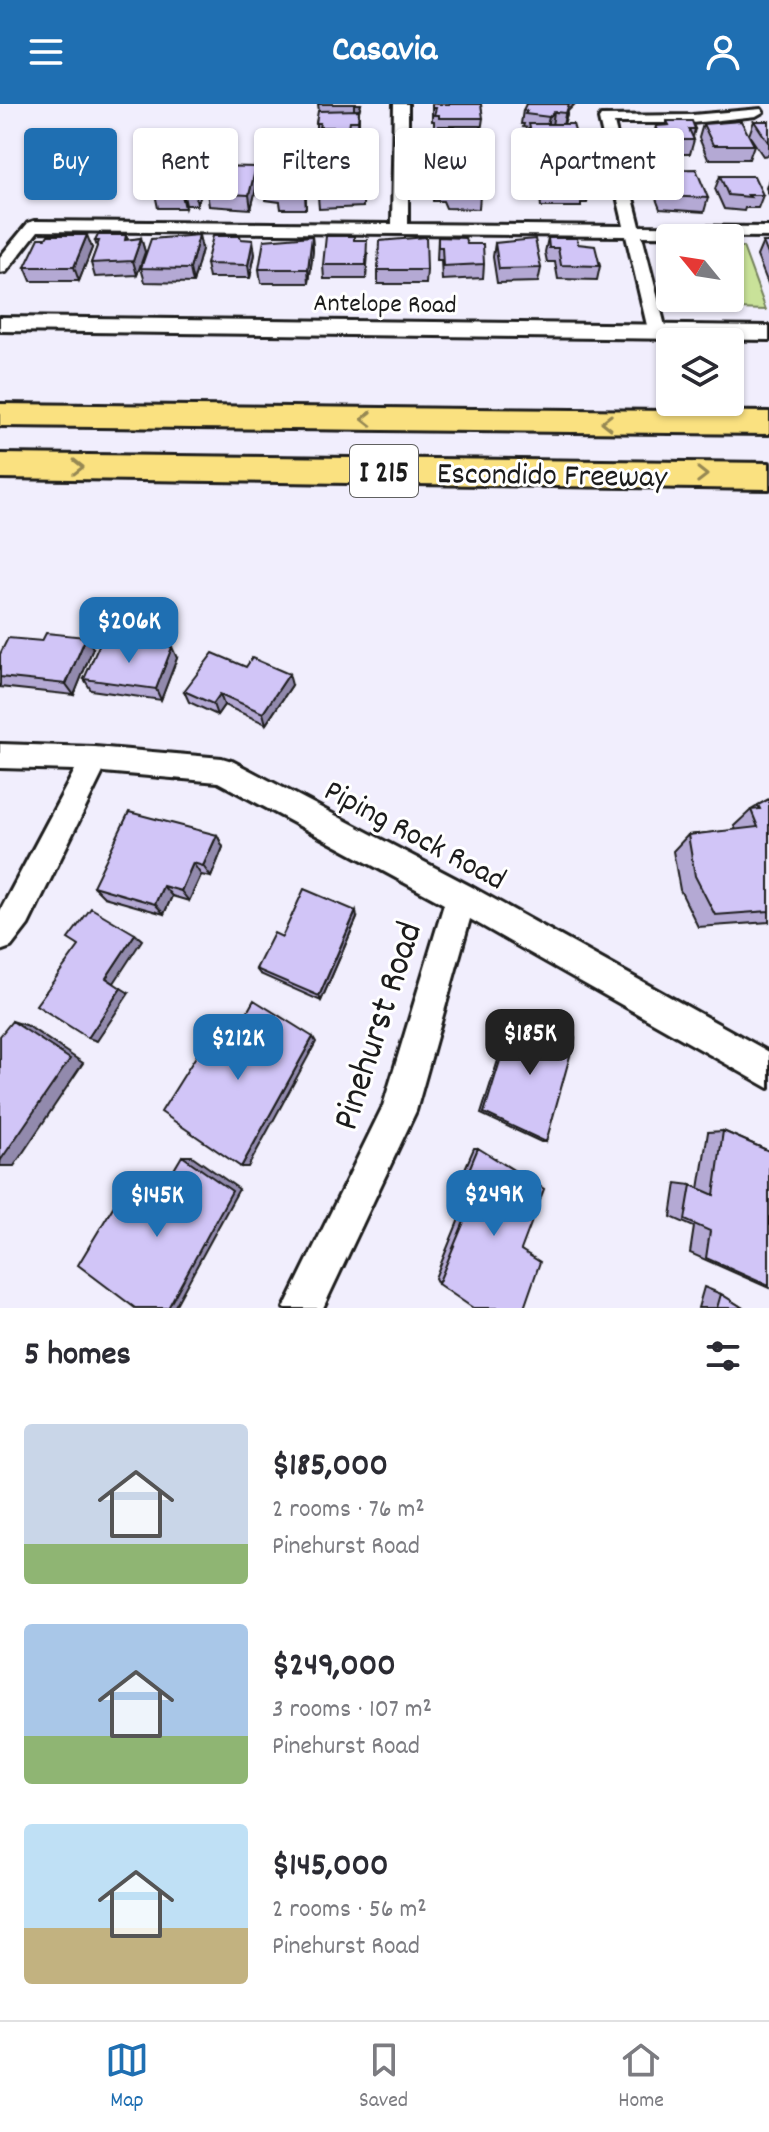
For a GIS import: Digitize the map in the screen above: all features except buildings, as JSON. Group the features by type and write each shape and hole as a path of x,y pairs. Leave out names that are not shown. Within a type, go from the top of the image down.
{"highway":[{"name":"Escondido Freeway","path":"0,415 769,423"},
{"name":"Escondido Freeway","path":"0,466 769,476"}],"street":[{"path":"400,229 401,104"},
{"path":"657,328 606,119 692,119 756,112"},
{"path":"0,268 34,226 769,232"},
{"name":"Antelope Road","path":"0,324 656,334"},
{"name":"Antelope Road","path":"744,333 769,333"},
{"name":"Piping Rock Road","path":"0,756 95,759 222,770 461,897 769,1071"},
{"path":"0,936 17,914 95,759"},
{"name":"Pinehurst Road","path":"303,1308 399,1111 461,897"}],"green space":[{"path":"744,250 766,310 744,309"}]}
